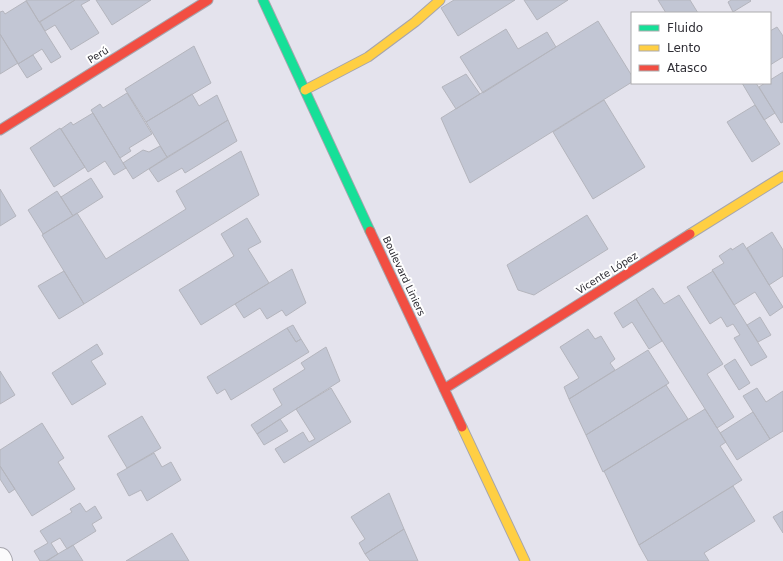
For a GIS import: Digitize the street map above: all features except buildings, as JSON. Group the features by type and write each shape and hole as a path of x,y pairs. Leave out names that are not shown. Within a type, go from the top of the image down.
{"street":[{"name":"Perú","path":"0,130 208,0"},
{"name":"Boulevard Liniers","path":"263,0 525,561"},
{"path":"305,90 368,57 415,22 440,0"},
{"name":"Vicente López","path":"444,389 783,176"}],"traffic: fast":[{"path":"263,0 370,231"}],"traffic: slow":[{"path":"305,90 368,57 415,22 440,0"},
{"path":"690,234 783,176"},
{"path":"462,427 525,561"}],"traffic: jam":[{"path":"0,130 208,0"},
{"path":"370,231 462,427"},
{"path":"444,389 690,234"}]}
